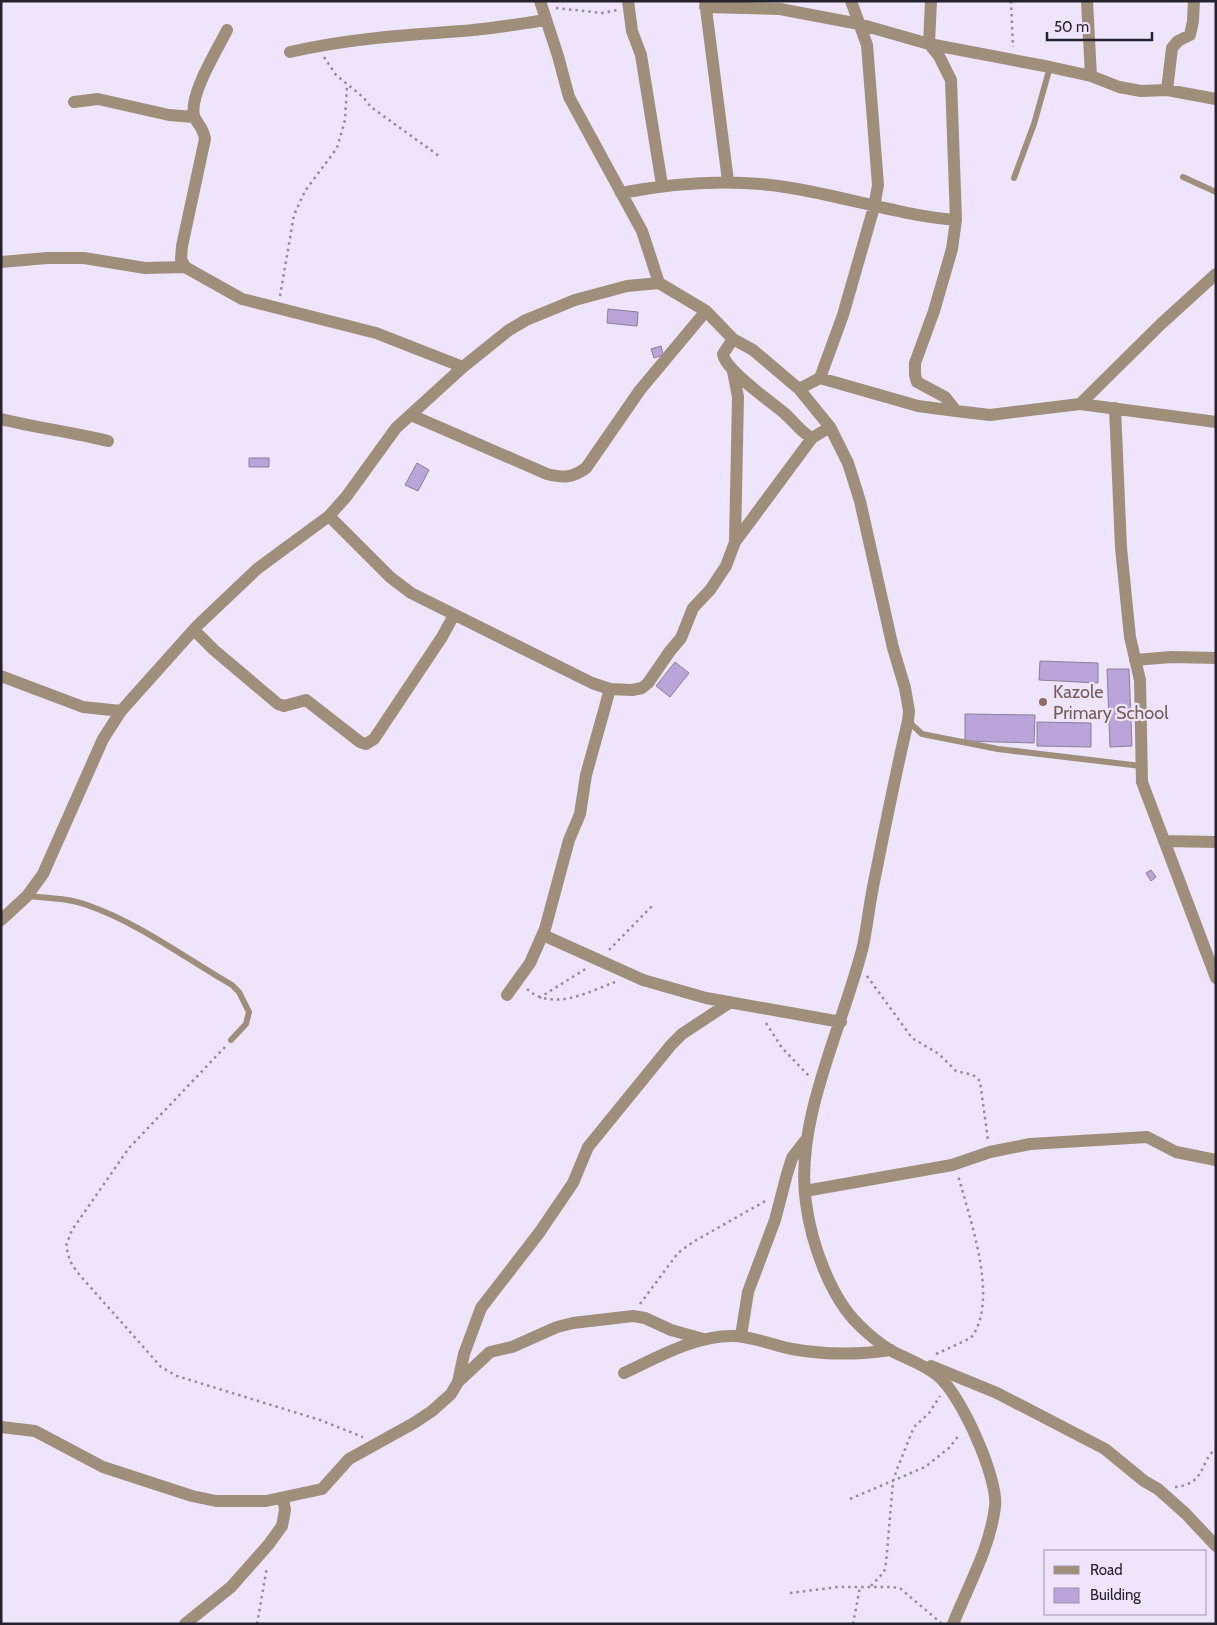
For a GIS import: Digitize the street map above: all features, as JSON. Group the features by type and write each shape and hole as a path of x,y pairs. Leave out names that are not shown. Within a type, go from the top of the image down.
{"street":[{"path":"799,389 820,378 843,315 874,207 878,185 867,45 850,1"},
{"path":"1087,1 1091,76"},
{"path":"1167,90 1172,48 1190,35 1194,1"},
{"path":"628,3 632,31 641,55 662,185"},
{"path":"728,181 705,4 780,5 930,44 1050,66 1091,76 1119,87 1141,91 1167,90 1216,99"},
{"path":"934,4 930,44 940,56 951,80 956,220 952,249 934,311 915,363 915,375 917,382 945,397 956,411"},
{"path":"290,52 318,46 418,32 462,30 543,11 569,98 642,231 659,283"},
{"path":"194,118 194,108 209,62 217,52 227,30"},
{"path":"74,102 98,99 169,115 194,118 204,128 205,139 182,246 181,258 185,267"},
{"path":"621,193 662,185 728,181 791,188 920,217 956,220"},
{"path":"1,262 47,258 84,258 145,268 185,267 242,299 376,333 463,367"},
{"path":"1080,404 1161,324 1216,274"},
{"path":"1,920 27,896 53,855 103,739 121,711 194,630 257,569 329,516 346,497 382,444 411,415 463,367 509,330 526,320 593,295 627,286 659,283 706,311 734,339 753,350 799,389 830,427 848,463 860,500 893,648 905,688 908,721 858,966 819,1089 807,1139 804,1160 805,1191 809,1221 818,1252 841,1302 858,1324 891,1350 919,1363 943,1370 997,1393 1105,1449 1144,1481 1158,1489 1186,1514 1216,1546"},
{"path":"411,415 547,474 562,478 574,477 586,468 640,390 706,311"},
{"path":"734,339 723,354 732,371 738,397 735,542"},
{"path":"732,371 749,383 766,401 784,412 804,434 812,438"},
{"path":"820,378 918,406 990,415 1080,404 1216,422"},
{"path":"1115,408 1121,548 1130,636 1140,690 1141,766 1145,792 1216,978"},
{"path":"1,419 42,429 64,430 108,441"},
{"path":"329,516 390,577 411,593 592,683 610,689 632,690 642,688 648,682 681,638 693,608 710,590 726,566 735,542 812,438 830,427"},
{"path":"194,630 221,656 278,704 284,706 306,700 360,742 366,744 372,741 392,713 442,637 454,615"},
{"path":"1135,660 1171,657 1216,658"},
{"path":"1,676 83,707 121,711"},
{"path":"507,994 518,982 530,963 543,935 569,840 580,814 586,775 610,689"},
{"path":"1164,841 1216,842"},
{"path":"543,935 643,980 729,1003 841,1022"},
{"path":"458,1382 464,1354 481,1308 539,1233 573,1183 588,1147 671,1045 682,1034 729,1003"},
{"path":"805,1191 899,1176 956,1164 990,1152 1030,1144 1138,1136 1150,1138 1176,1152 1216,1160"},
{"path":"741,1336 748,1292 775,1220 792,1158 807,1139"},
{"path":"1,1427 35,1431 103,1467 192,1496 216,1501 237,1502 283,1498 322,1489 349,1459 432,1411 451,1394 458,1382 490,1352 512,1347 557,1327 625,1316 645,1318 671,1330 703,1339"},
{"path":"624,1373 703,1339 741,1336 794,1349 835,1354 864,1354 891,1350"},
{"path":"919,1363 947,1384 968,1422 989,1472 995,1508 979,1564 953,1624"},
{"path":"185,1624 231,1587 269,1544 282,1526 285,1510 283,1498"}],"lane":[{"path":"1014,178 1034,124 1050,66"},
{"path":"1183,177 1216,192"},
{"path":"908,721 922,734 979,745 1141,766"},
{"path":"27,896 88,905 142,931 232,985 239,992 250,1012 246,1024 231,1040"}],"path":[{"path":"1011,1 1014,60"},
{"path":"543,11 571,8 602,13 628,3"},
{"path":"318,46 336,75 347,86 382,116 440,156"},
{"path":"284,310 279,293 294,215 305,191 337,148 345,120 347,86"},
{"path":"539,998 600,960 653,905"},
{"path":"858,966 885,999 897,1020 912,1038 940,1054 956,1072 973,1075 980,1080 990,1152"},
{"path":"518,982 539,998 575,997 633,976"},
{"path":"752,1006 782,1048 819,1089"},
{"path":"231,1040 116,1164 72,1230 66,1246 67,1252 77,1272 161,1367 176,1376 320,1420 377,1442"},
{"path":"919,1363 958,1346 971,1338 978,1321 984,1297 978,1245 956,1164"},
{"path":"625,1316 639,1305 678,1252 714,1229 783,1192"},
{"path":"871,1586 884,1572 894,1482 910,1434 914,1427 934,1408 947,1384"},
{"path":"850,1499 894,1482 936,1460 968,1422"},
{"path":"1158,1489 1184,1486 1195,1480 1200,1476 1216,1448"},
{"path":"257,1624 262,1590 270,1558"},
{"path":"790,1593 813,1588 871,1586 901,1589 943,1624"},
{"path":"854,1624 860,1587"}],"building":[{"path":"608,309 638,312 637,326 607,323"},
{"path":"661,346 663,355 654,358 651,349"},
{"path":"249,458 269,458 269,467 249,467"},
{"path":"417,463 429,470 418,491 405,485"},
{"path":"1040,661 1098,663 1098,683 1039,680"},
{"path":"675,662 689,673 670,697 656,686"},
{"path":"1107,669 1129,669 1132,746 1110,747"},
{"path":"965,714 1035,715 1034,743 965,741"},
{"path":"1037,722 1091,723 1091,747 1037,746"},
{"path":"1151,870 1156,877 1151,881 1146,873"}],"place":[{"name":"Kazole Primary School","path":"1043,702"}]}
